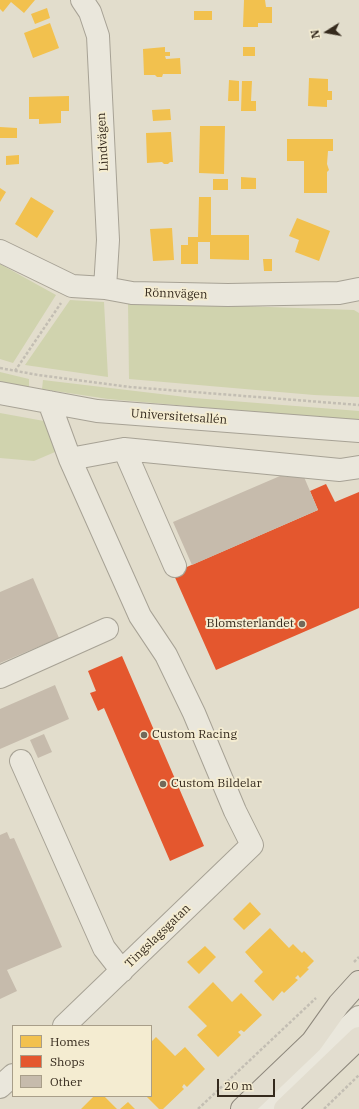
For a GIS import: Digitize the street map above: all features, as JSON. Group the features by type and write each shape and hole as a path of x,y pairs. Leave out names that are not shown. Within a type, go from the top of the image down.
{"main road":[{"path":"242,1109 312,1042 339,1004 356,972"},
{"path":"285,1109 359,1038"}],"street":[{"name":"Lindvägen","path":"82,0 90,12 98,36 108,240 105,288"},
{"name":"Rönnvägen","path":"0,251 72,286 105,288 132,292 228,295 339,293 359,289"},
{"name":"Universitetsallén","path":"0,393 97,411 359,431"},
{"path":"49,402 70,459 124,449 340,470 359,467"},
{"path":"124,449 175,566"},
{"name":"Tingslagsgatan","path":"65,1025 252,845 235,811 194,713 166,655 140,616 70,459"},
{"path":"0,677 107,629"},
{"path":"21,761 104,948 122,971"},
{"path":"262,1109 359,1017"},
{"path":"0,1087 12,1076"}],"path":[{"path":"15,371 72,286"},
{"path":"0,368 38,375 130,387 359,405"},
{"path":"356,972 359,957"},
{"path":"198,1109 320,994"},
{"path":"324,1109 359,1075"}],"green space":[{"path":"0,264 56,295 13,363 0,359"},
{"path":"70,300 104,302 108,377 25,365"},
{"path":"128,302 354,310 359,313 359,397 314,395 129,379"},
{"path":"0,372 29,379 29,388 0,383"},
{"path":"43,380 194,398 359,411 359,421 108,399 42,389"},
{"path":"0,413 44,421 55,445 55,452 34,461 0,458"}],"building: Homes":[{"path":"0,0 35,0 24,13 11,2 3,12 0,9"},
{"path":"244,0 265,0 266,7 272,7 272,23 258,23 258,27 243,27"},
{"path":"47,8 50,18 35,24 31,14"},
{"path":"194,11 212,11 212,20 194,20"},
{"path":"50,23 59,48 33,58 24,33"},
{"path":"165,47 165,52 170,52 170,56 165,56 166,59 180,58 181,74 163,74 162,77 157,77 155,75 144,75 143,49"},
{"path":"243,47 255,47 255,56 243,56"},
{"path":"309,78 328,79 328,91 332,91 332,100 327,100 327,107 308,106"},
{"path":"229,80 239,81 239,101 228,101"},
{"path":"242,81 252,81 251,101 256,101 256,111 241,111"},
{"path":"69,96 69,111 61,111 61,123 39,124 39,119 29,119 29,97"},
{"path":"170,109 171,120 153,121 152,110"},
{"path":"200,126 225,126 224,174 199,173"},
{"path":"0,127 17,128 17,138 0,138"},
{"path":"171,132 173,162 168,164 164,164 162,162 147,163 146,133"},
{"path":"287,139 333,139 333,151 328,151 327,164 329,170 327,172 327,193 304,193 304,161 287,161"},
{"path":"19,155 19,164 6,165 6,156"},
{"path":"241,177 256,178 256,189 241,189"},
{"path":"213,179 228,179 228,190 213,190"},
{"path":"0,188 6,192 0,202"},
{"path":"31,197 54,211 37,238 15,224"},
{"path":"199,197 211,197 211,235 249,235 249,260 210,259 210,242 198,242 198,264 181,264 181,245 188,245 188,237 198,237"},
{"path":"297,218 330,231 319,261 295,252 299,240 289,236"},
{"path":"172,228 174,260 153,261 150,229"},
{"path":"263,259 272,259 272,271 264,271"},
{"path":"250,902 261,914 244,930 233,919"},
{"path":"270,928 289,948 293,944 302,953 304,951 314,961 307,968 309,969 300,978 298,975 295,978 298,980 284,993 282,991 273,1001 254,981 263,972 245,952"},
{"path":"205,946 216,957 199,974 187,962"},
{"path":"213,982 232,1002 241,993 262,1015 244,1032 241,1030 238,1032 241,1035 218,1057 197,1035 207,1026 188,1007"},
{"path":"156,1037 175,1056 185,1047 205,1069 187,1087 184,1084 182,1087 184,1089 163,1109 159,1109 147,1097 152,1097 152,1041"},
{"path":"93,1097 105,1097 117,1109 81,1109"},
{"path":"128,1102 135,1109 120,1109"}],"building: Shops":[{"path":"326,484 335,502 359,492 359,608 216,670 173,573 318,510 310,491"},
{"path":"122,656 204,846 170,861 104,708 98,711 90,693 96,691 88,671"}],"building: Other":[{"path":"280,476 304,477 318,510 192,565 173,522"},
{"path":"33,578 59,638 0,663 0,592"},
{"path":"55,685 69,719 0,749 0,709"},
{"path":"44,734 52,752 38,758 30,740"},
{"path":"7,832 10,839 14,838 62,947 7,970 17,991 0,999 0,835"}],"place":[{"name":"Blomsterlandet","path":"302,624"},
{"name":"Custom Racing","path":"144,735"},
{"name":"Custom Bildelar","path":"163,784"}]}
